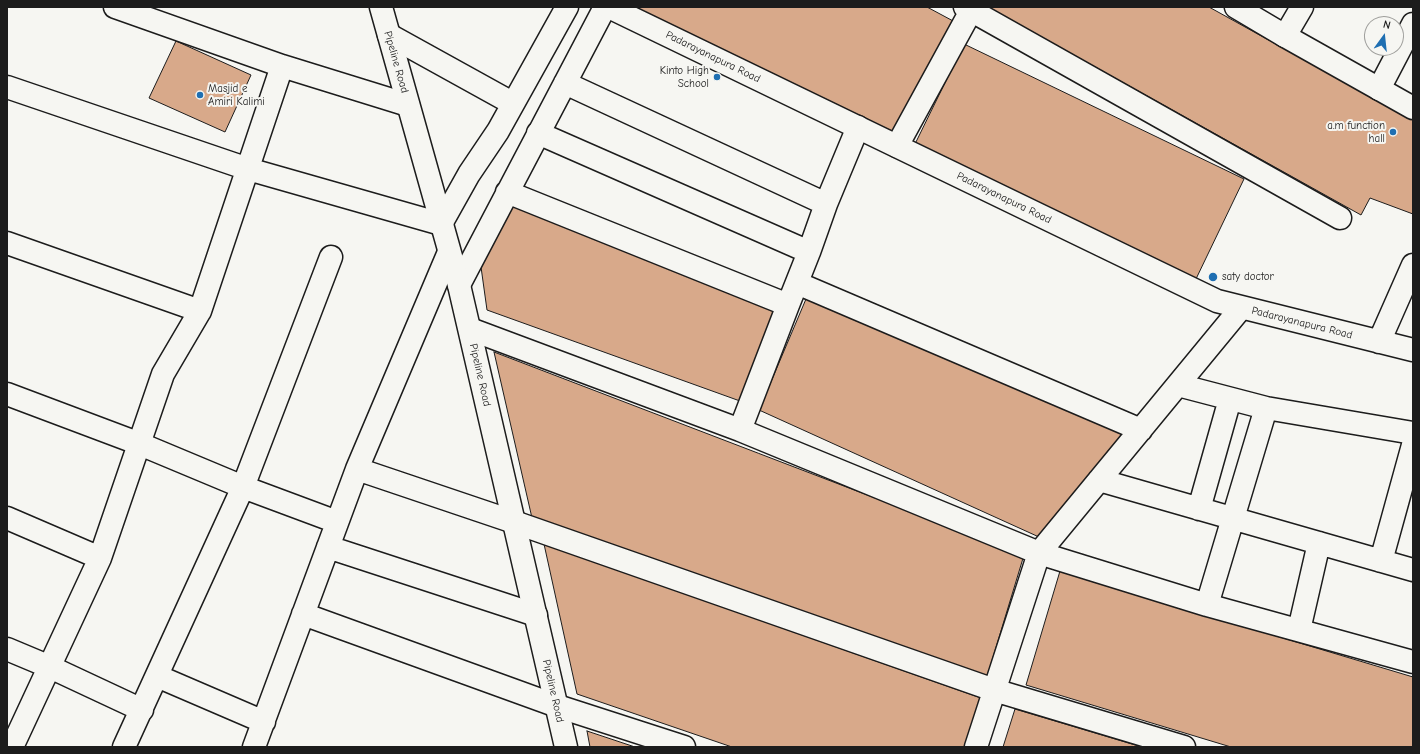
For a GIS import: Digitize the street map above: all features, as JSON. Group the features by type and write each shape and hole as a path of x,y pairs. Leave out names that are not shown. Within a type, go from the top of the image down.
{"street":[{"path":"115,7 282,66 408,105"},
{"name":"Pipeline Road","path":"381,7 470,329 566,747"},
{"path":"7,87 248,169 441,224 469,174 498,131 512,103 567,7"},
{"path":"458,284 605,7"},
{"name":"Padarayanapura Road","path":"609,7 858,126 1217,301 1413,350"},
{"path":"1236,7 1413,108"},
{"path":"1285,36 1302,7"},
{"path":"898,146 970,8 1340,218"},
{"path":"1379,89 1413,24"},
{"path":"388,35 512,103"},
{"path":"12,747 100,558 163,374 200,311 282,66"},
{"path":"565,83 826,204"},
{"path":"740,430 826,204 858,126"},
{"path":"538,134 809,252"},
{"path":"507,192 788,305"},
{"path":"7,243 200,311"},
{"path":"254,747 357,469 449,252"},
{"path":"124,747 243,487 331,257"},
{"path":"1379,342 1412,270"},
{"path":"796,283 1141,430"},
{"path":"976,747 1039,553 1241,308"},
{"path":"470,329 740,430 1039,553 1207,605 1413,662"},
{"path":"1178,385 1266,408 1413,433"},
{"path":"7,394 140,444 243,487 337,522"},
{"path":"1198,509 1230,399"},
{"path":"1207,605 1266,408"},
{"path":"1381,561 1413,446"},
{"path":"357,469 514,522 994,690 1184,747"},
{"path":"1099,480 1413,570"},
{"path":"7,518 100,558"},
{"path":"1299,630 1319,543"},
{"path":"328,547 536,615"},
{"path":"304,614 557,706 684,747"},
{"path":"7,648 142,710"},
{"path":"157,676 264,722"}],"building":[{"path":"635,7 927,7 955,22 896,133"},
{"path":"989,7 1209,7 1413,120 1413,214 1370,198 1361,215"},
{"path":"176,41 251,75 225,132 149,98"},
{"path":"964,44 1244,179 1195,281 914,146"},
{"path":"514,202 780,310 740,401 487,310 481,267"},
{"path":"806,299 1126,432 1039,537 759,410"},
{"path":"494,352 1024,555 987,677 532,518"},
{"path":"544,544 981,698 966,747 732,747 577,694"},
{"path":"1060,571 1413,677 1413,747 1231,747 1026,685"},
{"path":"1015,709 1142,747 1003,747"},
{"path":"587,731 635,747 590,747"}],"place":[{"name":"Kinto High School","path":"717,77"},
{"name":"Masjid e Amiri Kalimi","path":"200,95"},
{"name":"a.m function hall","path":"1393,132"},
{"name":"saty doctor","path":"1213,277"}]}
